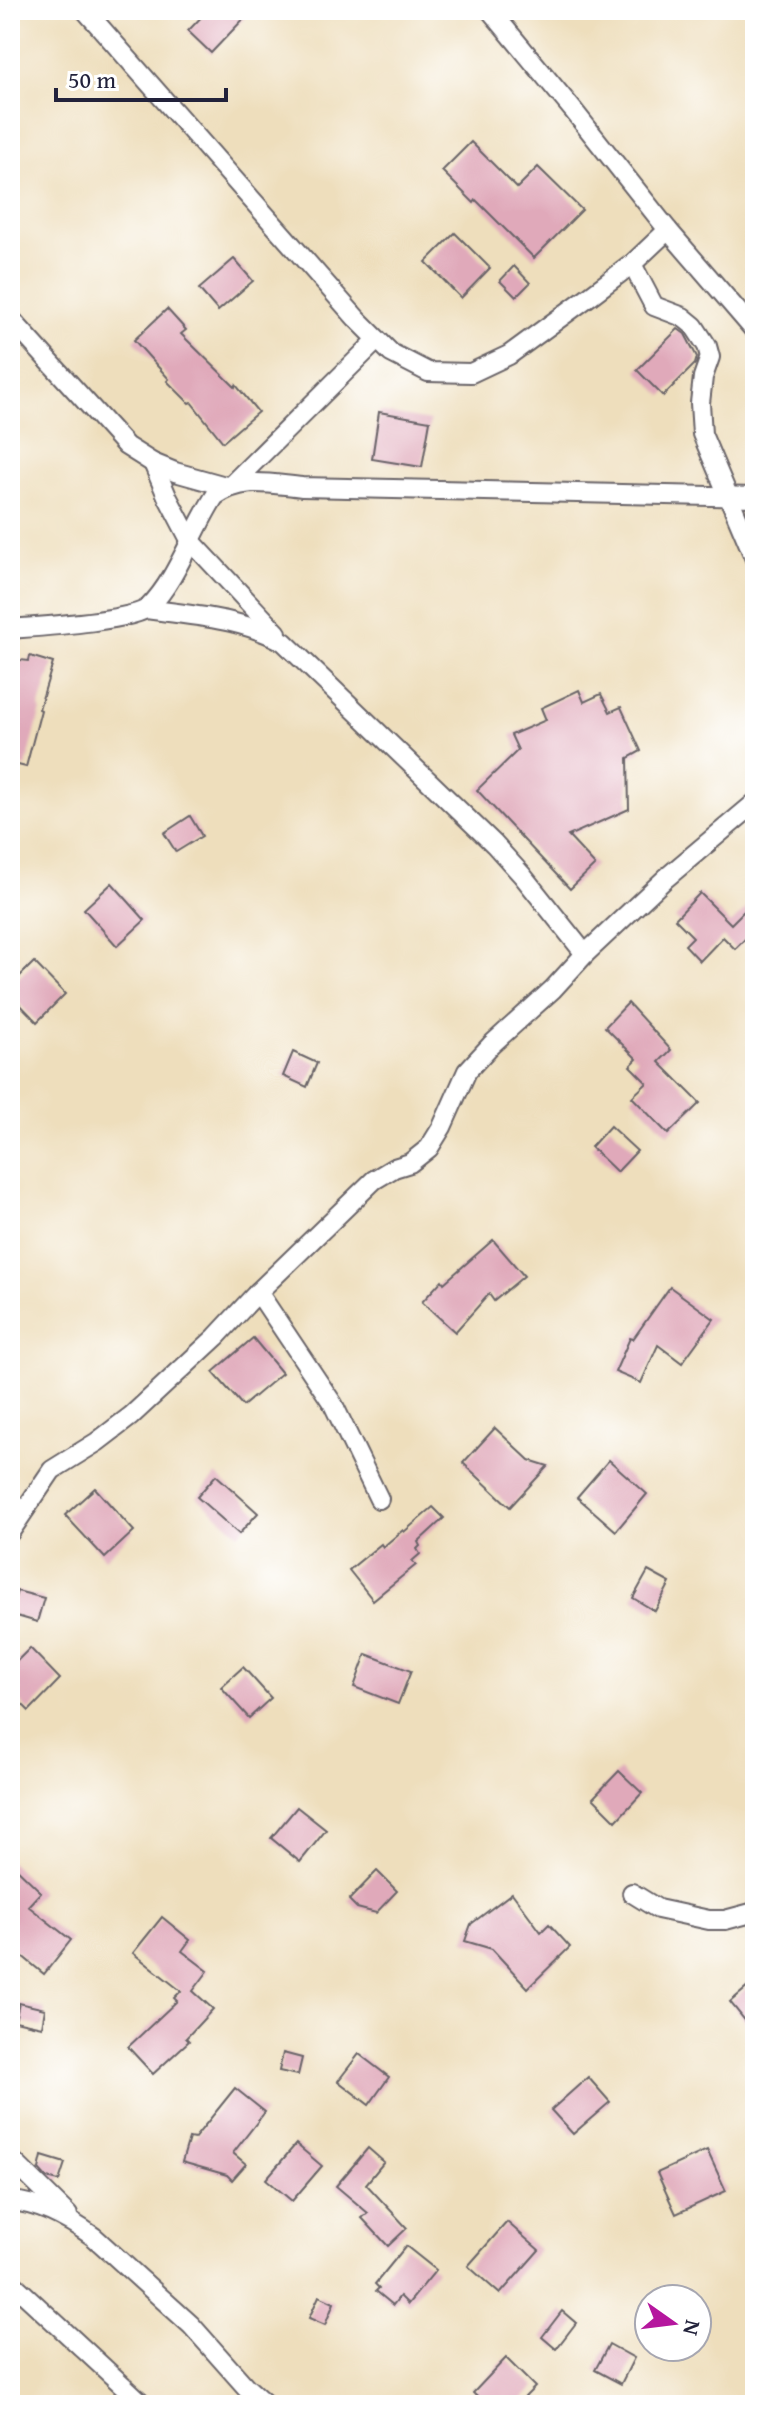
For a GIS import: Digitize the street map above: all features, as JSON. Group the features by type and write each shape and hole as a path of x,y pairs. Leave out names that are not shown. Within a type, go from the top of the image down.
{"street":[{"path":"85,10 377,340 391,353 428,372 471,373 509,355 632,264 668,230"},
{"path":"490,10 668,230 755,331"},
{"path":"632,264 654,306 683,317 694,326 707,346 710,357 703,377 700,403 702,434 755,559"},
{"path":"10,318 126,446 175,472 229,487 246,482 302,487 755,497"},
{"path":"147,609 165,585 215,496 229,487 377,340"},
{"path":"153,463 190,540 284,642 494,844 585,954"},
{"path":"10,629 115,618 147,609 245,624 284,642"},
{"path":"10,1532 52,1470 131,1416 216,1337 374,1180 410,1163 429,1148 467,1071 491,1045 666,878 755,803"},
{"path":"258,1292 333,1404 379,1499"},
{"path":"632,1893 658,1909 709,1920 725,1920 755,1912"},
{"path":"10,2158 76,2224 122,2261 191,2325 266,2405"},
{"path":"10,2201 26,2202 76,2224"},
{"path":"10,2281 144,2405"}],"building":[{"path":"208,10 252,10 211,53 188,31"},
{"path":"471,142 517,188 538,167 582,210 534,258 442,171"},
{"path":"455,233 490,268 461,298 426,262"},
{"path":"234,259 253,281 218,311 199,289"},
{"path":"514,266 530,283 516,297 500,281"},
{"path":"167,309 186,330 181,334 236,385 258,412 223,442 134,340"},
{"path":"678,329 685,334 697,357 695,364 663,396 637,370"},
{"path":"379,412 430,421 422,467 372,459"},
{"path":"30,656 53,663 26,767 10,763 10,659 29,661"},
{"path":"579,690 584,702 601,694 610,712 621,707 641,751 628,758 629,809 568,836 595,865 570,889 477,790 518,750 511,735 546,720 541,708"},
{"path":"190,816 202,836 176,852 164,833"},
{"path":"112,883 145,920 117,946 84,909"},
{"path":"700,893 731,924 747,908 755,917 755,929 735,949 723,937 700,961 685,945 693,937 675,919"},
{"path":"34,962 65,994 37,1022 10,994 10,986"},
{"path":"628,1003 671,1050 659,1062 700,1103 668,1134 632,1097 647,1083 630,1066 637,1059 605,1027"},
{"path":"293,1052 317,1063 307,1087 283,1076"},
{"path":"610,1126 637,1151 617,1172 591,1147"},
{"path":"493,1240 524,1276 494,1301 489,1294 455,1332 422,1302 442,1280 444,1283"},
{"path":"670,1287 714,1319 682,1363 658,1345 641,1383 615,1372 630,1338 633,1339"},
{"path":"253,1338 282,1373 243,1406 213,1372"},
{"path":"495,1428 529,1460 548,1466 510,1507 463,1463"},
{"path":"609,1460 647,1494 616,1531 577,1497"},
{"path":"216,1475 258,1513 239,1534 197,1497"},
{"path":"95,1488 134,1531 105,1558 65,1515"},
{"path":"433,1507 444,1518 418,1542 420,1554 412,1561 416,1565 373,1600 349,1570 381,1544 383,1547 404,1532"},
{"path":"648,1571 670,1583 655,1611 633,1598"},
{"path":"17,1591 44,1598 37,1622 10,1614"},
{"path":"30,1648 60,1679 29,1711 10,1692 10,1668"},
{"path":"366,1654 411,1671 398,1704 354,1687"},
{"path":"243,1667 271,1698 249,1718 221,1687"},
{"path":"619,1771 642,1793 616,1821 593,1798"},
{"path":"297,1807 326,1830 300,1862 271,1838"},
{"path":"10,1862 41,1892 28,1906 71,1940 44,1974 10,1946"},
{"path":"377,1871 397,1891 376,1913 357,1908 349,1900"},
{"path":"512,1893 541,1932 549,1924 570,1947 528,1988 492,1949 465,1941 471,1924"},
{"path":"162,1917 190,1940 182,1951 208,1971 193,1991 213,2009 186,2038 189,2041 153,2074 128,2047 177,2001 174,1998 181,1991 133,1953"},
{"path":"755,1981 755,2033 730,2002"},
{"path":"19,2003 45,2009 42,2027 15,2021"},
{"path":"283,2053 302,2058 298,2075 279,2071"},
{"path":"359,2054 389,2077 369,2105 338,2081"},
{"path":"588,2077 610,2102 573,2134 551,2110"},
{"path":"235,2088 265,2112 233,2153 246,2164 232,2180 227,2175 182,2162 189,2138 194,2139"},
{"path":"296,2144 322,2166 292,2201 266,2179"},
{"path":"368,2148 384,2162 366,2184 407,2228 388,2246 362,2218 368,2213 336,2186"},
{"path":"707,2150 726,2191 676,2214 657,2173"},
{"path":"42,2156 65,2163 59,2181 47,2178 39,2169"},
{"path":"507,2222 539,2250 500,2294 468,2266"},
{"path":"406,2246 436,2270 408,2304 400,2296 393,2305 376,2291 379,2288 375,2284"},
{"path":"319,2296 334,2303 325,2325 309,2318"},
{"path":"562,2311 576,2323 556,2349 542,2337"},
{"path":"609,2344 633,2357 621,2384 595,2370"},
{"path":"506,2358 535,2387 517,2405 486,2405 473,2393"}]}
